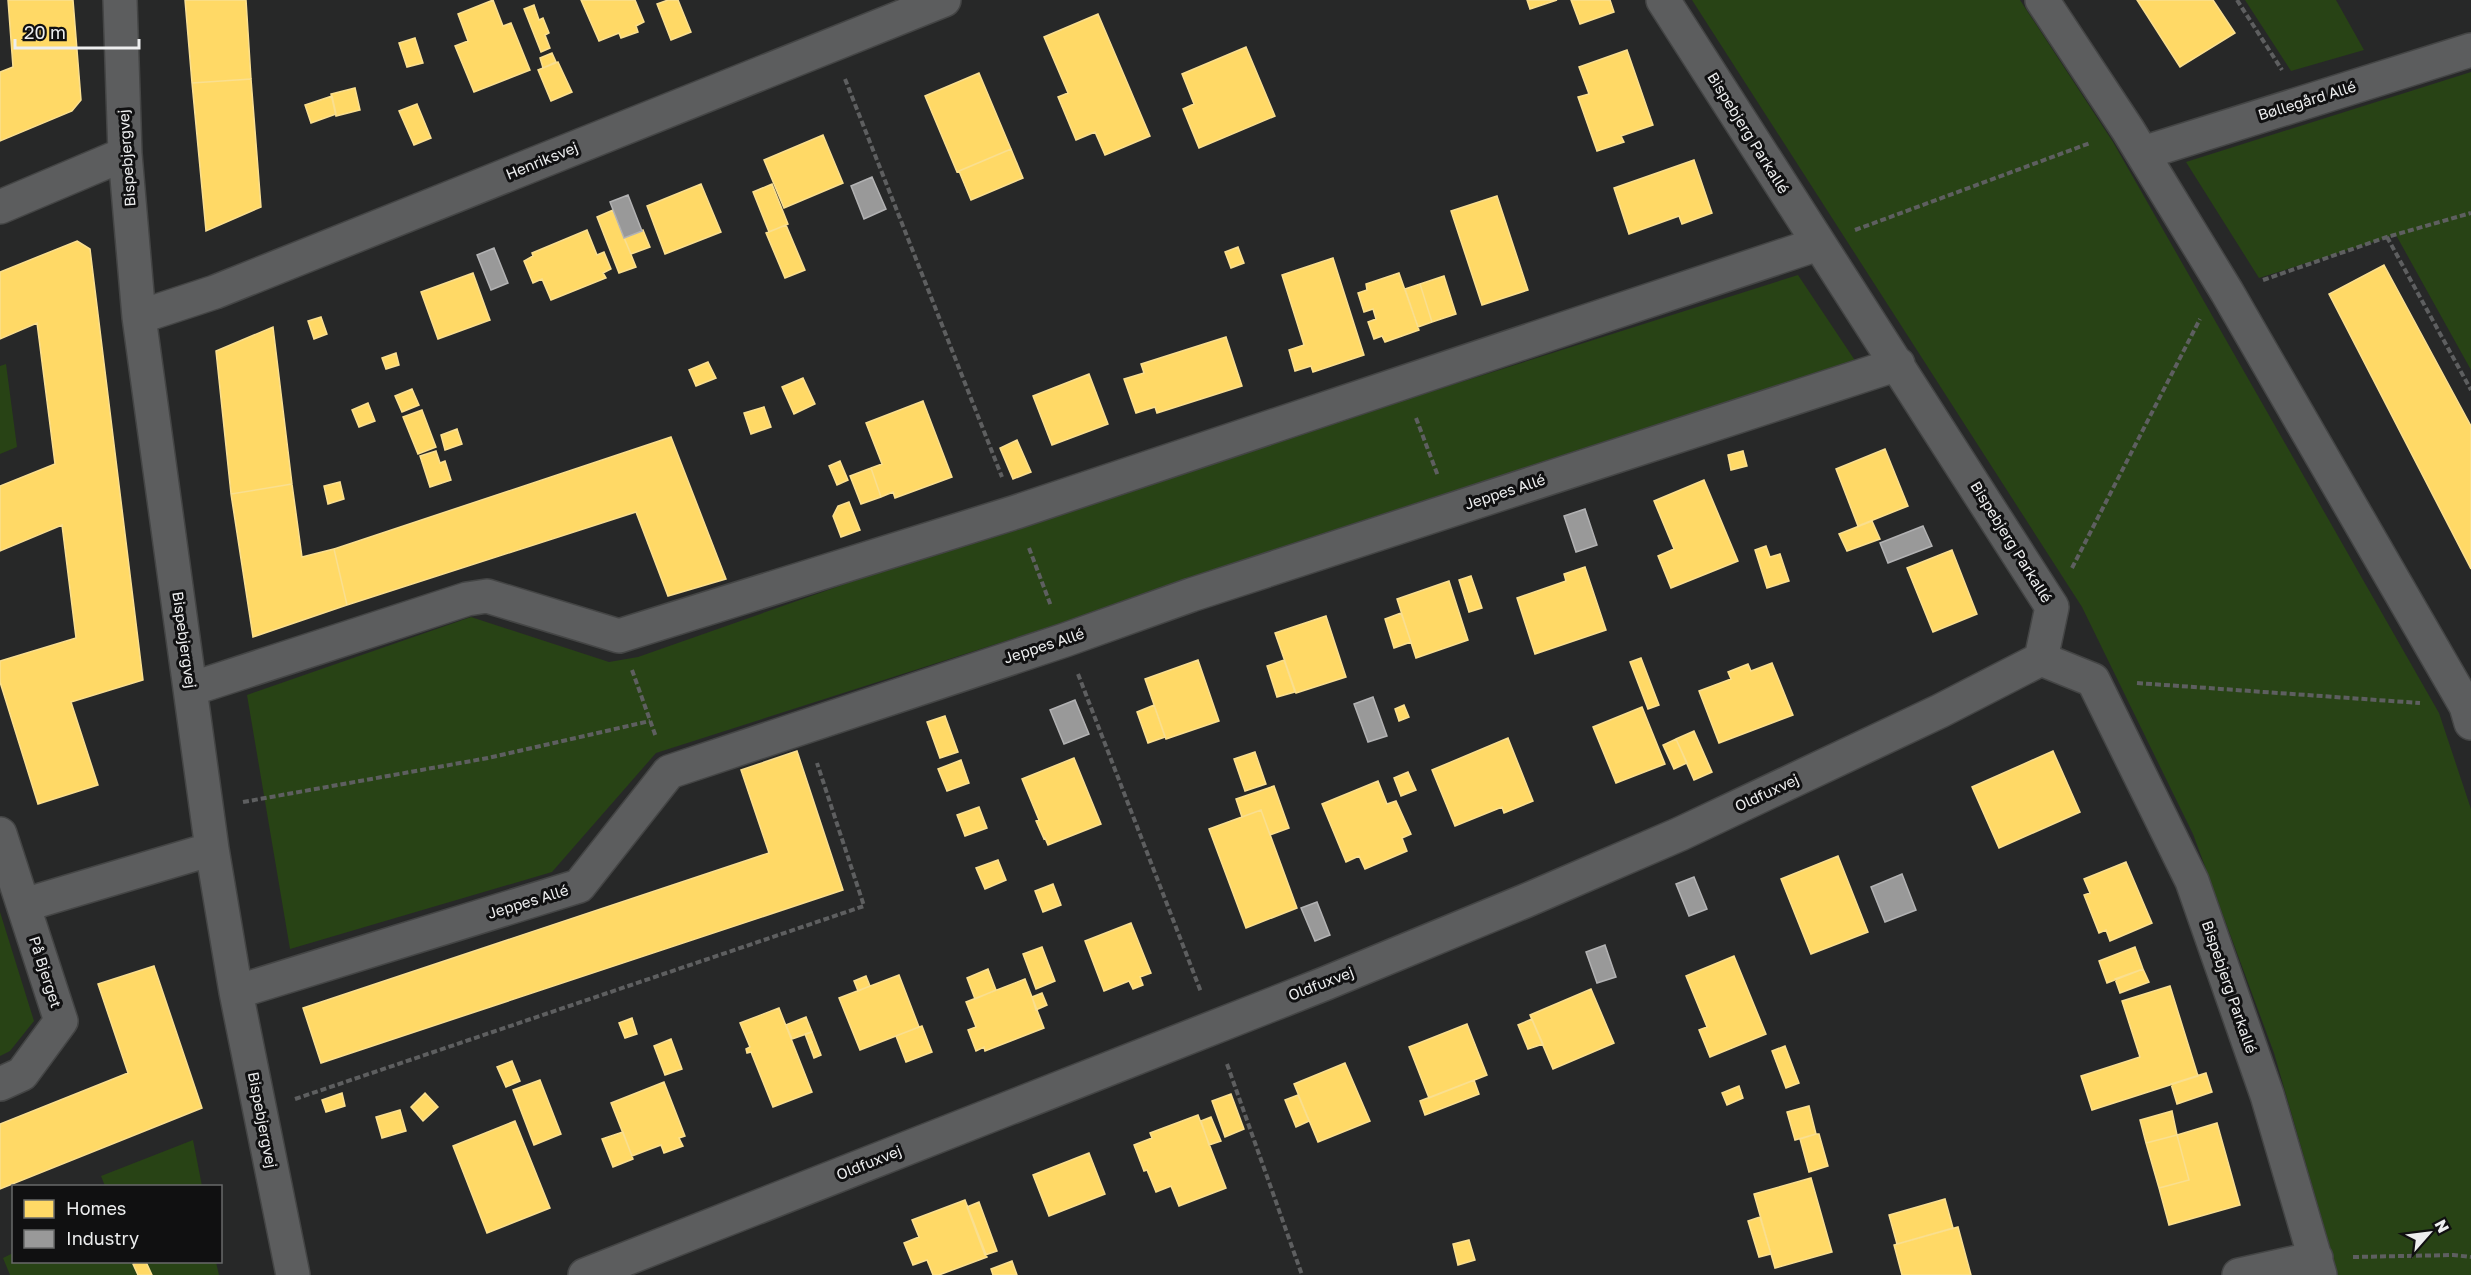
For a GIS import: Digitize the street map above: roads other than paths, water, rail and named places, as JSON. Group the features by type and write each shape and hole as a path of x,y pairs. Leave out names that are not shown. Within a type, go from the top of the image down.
{"street":[{"name":"Bispebjergvej","path":"120,0 125,154 139,317 212,849 236,992 293,1275"},
{"name":"Henriksvej","path":"139,317 226,288 944,0"},
{"name":"Bispebjerg Parkallé","path":"1663,0 2052,607 2041,659 2093,680 2192,880 2267,1095 2318,1266"},
{"path":"2042,0 2136,141 2227,292 2469,711"},
{"name":"Bøllegård Allé","path":"2136,141 2303,102 2471,50"},
{"path":"0,207 125,154"},
{"path":"191,689 467,599 487,596 619,636 1016,512 1818,244"},
{"name":"Jeppes Allé","path":"236,992 579,886 669,772 1065,640 1191,595 1898,364"},
{"name":"Oldfuxvej","path":"585,1275 1214,1025 1324,984 1525,902 1680,834 1940,711 2041,659"},
{"name":"På Bjerget","path":"0,834 61,1021 22,1074 0,1084"},
{"path":"24,905 212,849"},
{"path":"2239,1275 2318,1266"}]}
